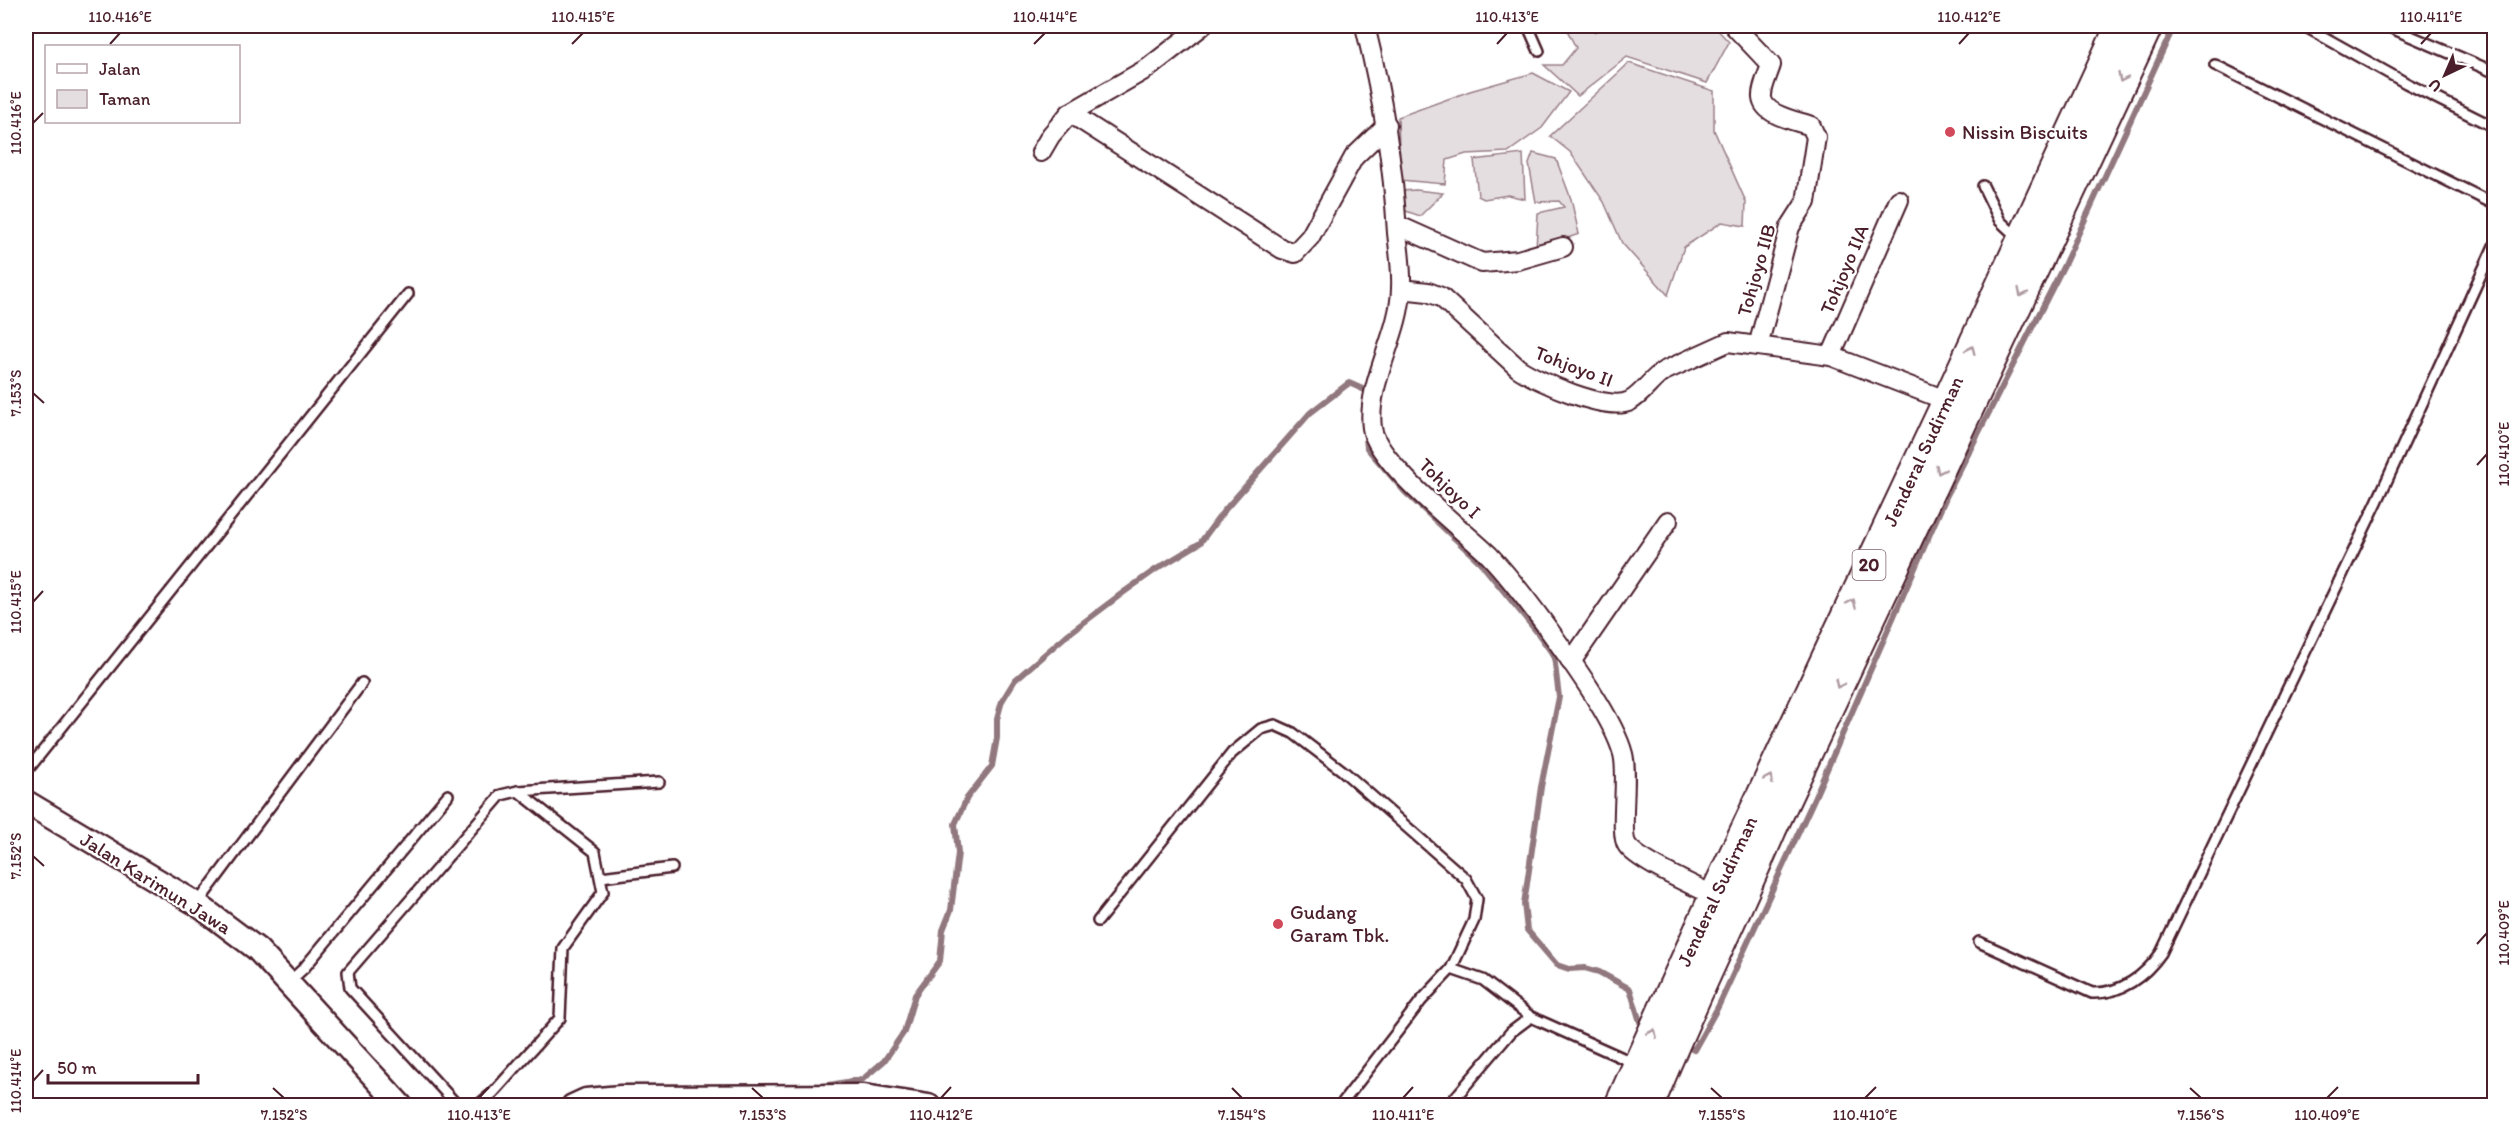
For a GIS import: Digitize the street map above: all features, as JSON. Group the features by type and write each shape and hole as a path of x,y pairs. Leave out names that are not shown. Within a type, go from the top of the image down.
{"highway":[{"name":"Jenderal Sudirman","path":"1708,941 1715,896 1883,564 2032,244 2121,26"},
{"name":"Jenderal Sudirman","path":"1620,1106 1649,1070 1708,941 1771,829 1883,564 1948,401 2147,26"},
{"name":"Jenderal Sudirman","path":"1648,1106 1649,1070"}],"street":[{"path":"1041,152 1050,135 1070,113 1148,68 1202,26"},
{"name":"Tohjoyo I","path":"1365,26 1387,125 1401,289 1396,322 1382,366 1372,412 1372,429 1376,440 1392,463 1491,557 1524,597 1571,662 1605,716 1623,753 1626,771 1622,834 1626,844 1633,853 1715,896"},
{"name":"Tohjoyo IIB","path":"1734,26 1771,65 1762,101 1773,112 1811,126 1816,137 1806,202 1790,227 1758,346"},
{"path":"1070,113 1254,232 1282,249 1295,253 1310,237 1349,164 1360,149 1387,125"},
{"name":"Tohjoyo IIA","path":"1831,356 1899,200"},
{"path":"1397,225 1482,263 1518,260 1563,247"},
{"name":"Tohjoyo II","path":"1401,289 1428,292 1442,297 1518,368 1531,377 1613,406 1631,401 1664,370 1714,346 1728,342 1831,356 1948,401"},
{"path":"1571,662 1668,521"},
{"name":"Jalan Karimun Jawa","path":"26,802 197,904 257,949 401,1106"},
{"path":"573,1106 586,1100 621,1097 864,1096 929,1106"}],"lane":[{"path":"1528,26 1539,51"},
{"path":"2304,26 2396,78 2494,127"},
{"path":"2387,26 2494,72"},
{"path":"2215,65 2494,204"},
{"path":"1983,186 2000,221 2032,244"},
{"path":"1979,942 2092,993 2105,993 2118,988 2140,978 2151,967 2161,953 2361,534 2494,246"},
{"path":"26,772 408,294"},
{"path":"197,904 362,683"},
{"path":"1098,921 1232,753 1260,729 1275,725 1293,733 1343,771 1466,879 1478,899 1474,920 1451,969 1421,1001 1340,1106"},
{"path":"458,1106 350,988 348,972 501,795 518,791 659,782"},
{"path":"477,1106 493,1093 560,1018 563,948 603,892 595,852 518,791"},
{"path":"289,982 304,968 448,795"},
{"path":"601,877 672,868"},
{"path":"1451,969 1483,980 1531,1017 1649,1070"},
{"path":"1448,1106 1511,1032 1531,1017"}],"green space":[{"path":"1573,26 1594,32 1605,26 1714,26 1729,42 1707,83 1627,57 1578,96 1544,65 1562,65 1576,48 1566,28"},
{"path":"1629,63 1714,91 1714,130 1746,202 1745,226 1722,222 1684,247 1668,295 1622,243 1604,202 1570,152 1550,136"},
{"path":"1533,73 1569,92 1542,128 1508,152 1466,154 1447,160 1445,184 1400,180 1398,117 1470,91"},
{"path":"1533,153 1556,159 1571,199 1579,234 1536,249 1538,213 1564,207 1559,201 1536,202 1529,164"},
{"path":"1523,154 1525,199 1508,195 1484,199 1478,196 1474,160"},
{"path":"1401,191 1443,193 1420,216 1400,209"}],"waterway":[{"path":"1683,1044 1694,1050 1718,1007 1814,799 1946,497 2064,265 2174,26"},
{"path":"824,1086 863,1079 884,1061 904,1032 915,995 940,961 943,930 951,910 958,853 955,824 967,798 992,766 997,738 997,719 1002,701 1015,680 1067,635 1124,592 1200,543 1223,512 1310,413 1349,383 1367,391 1367,396"},
{"path":"1365,427 1367,448 1405,492 1480,562 1554,656 1559,697 1541,787 1524,904 1527,930 1557,965 1569,969 1585,968 1599,972 1630,989 1640,1022 1647,1026"}],"place":[{"name":"Nissin Biscuits","path":"1950,132"},
{"name":"Gudang Garam Tbk.","path":"1278,924"}]}
